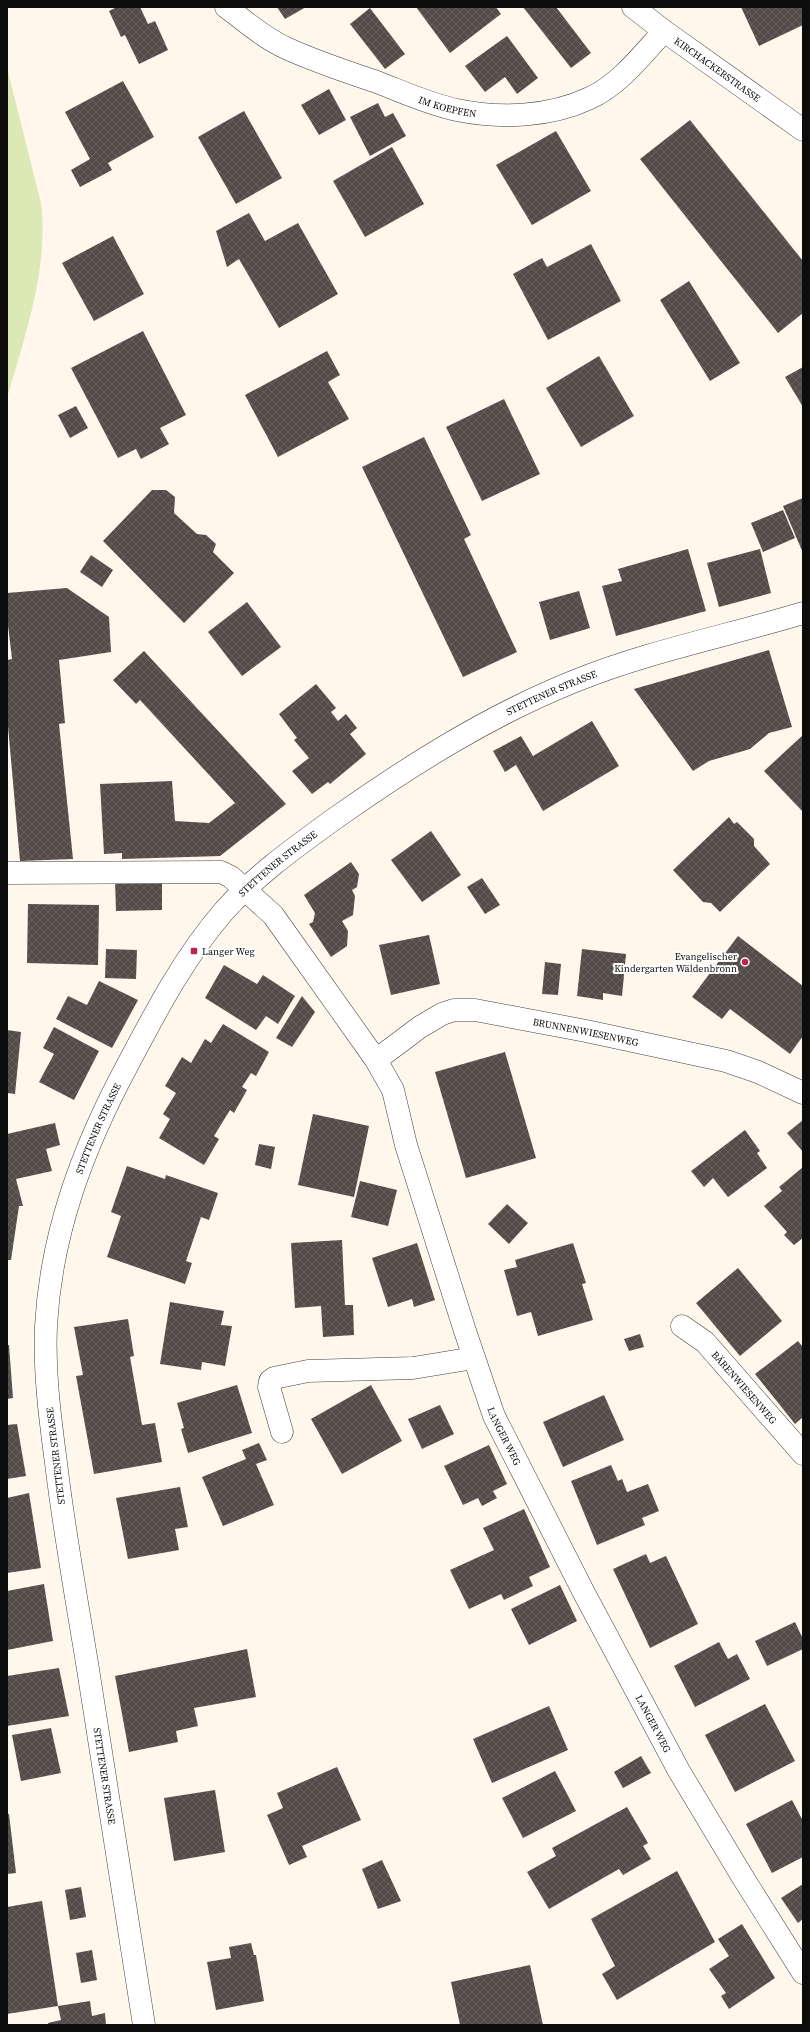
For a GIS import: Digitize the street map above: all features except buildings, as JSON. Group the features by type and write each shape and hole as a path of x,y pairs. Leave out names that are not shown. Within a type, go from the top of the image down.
{"street":[{"name":"IM KOEPFEN","path":"226,7 267,38 306,57 439,105 470,112 505,115 553,111 592,98 609,87 625,73 664,31"},
{"name":"KIRCHACKERSTRASSE","path":"633,7 664,31 803,130"},
{"name":"STETTENER STRASSE","path":"144,2025 65,1533 48,1394 46,1358 48,1301 56,1247 67,1204 83,1160 113,1092 162,1004 194,951 223,913 246,889 285,855 377,788 436,751 543,694 576,680 649,655 803,614"},
{"name":"LANGER WEG","path":"7,873 215,870 231,877 246,889 266,906 281,924 376,1060 393,1090 406,1145 474,1358 494,1416 513,1455 634,1688 711,1824 803,1973"},
{"name":"BRUNNENWIESENWEG","path":"376,1060 420,1027 442,1014 454,1010 475,1010 593,1032 726,1061 758,1072 803,1093"},
{"name":"BÄRENWIESENWEG","path":"682,1326 706,1342 803,1454"},
{"path":"282,1432 269,1387 270,1381 274,1378 308,1371 414,1368 474,1358"}],"green space":[{"path":"7,68 41,203 43,228 39,277 34,302 7,398"}],"place":[{"name":"Langer Weg","path":"194,951"},
{"name":"Evangelischer Kindergarten Wäldenbronn","path":"745,962"}]}
